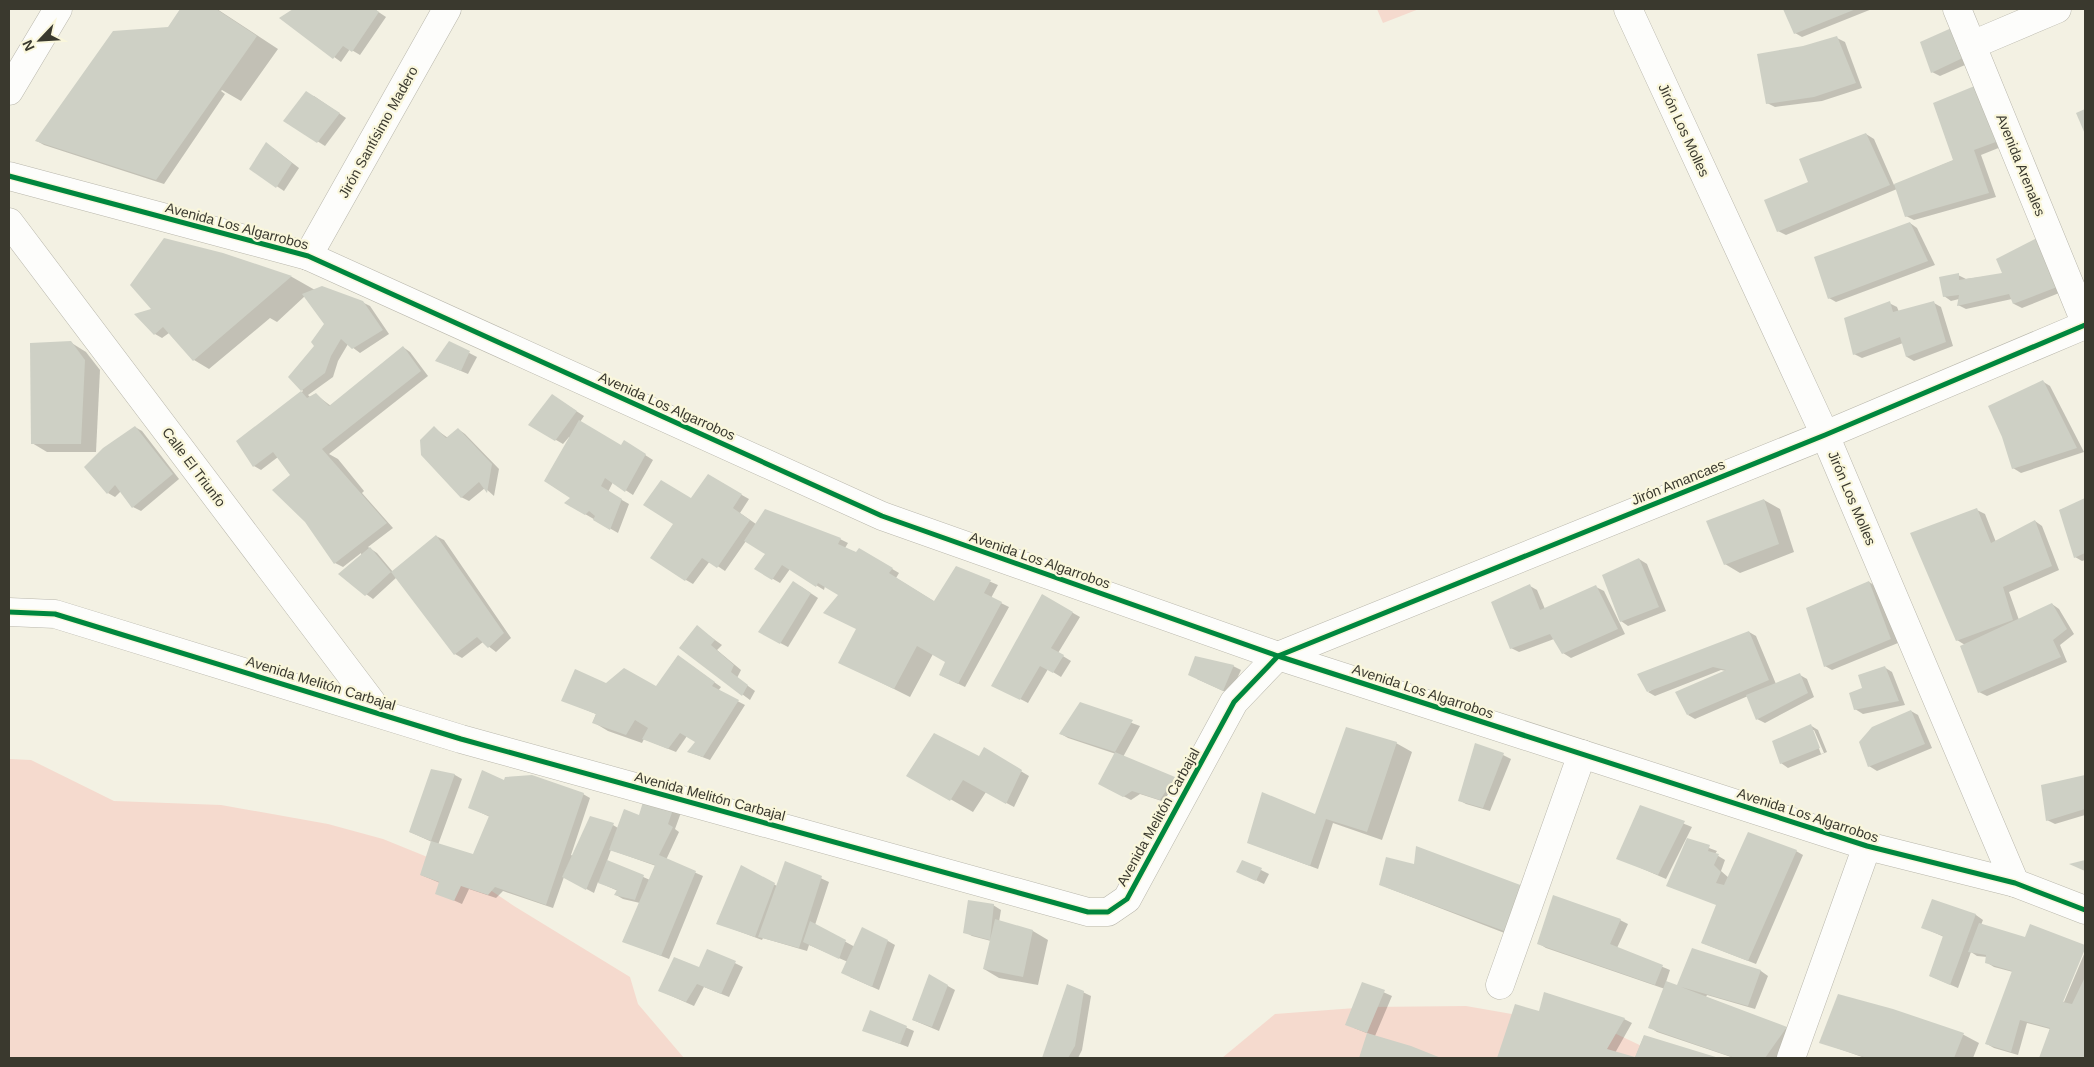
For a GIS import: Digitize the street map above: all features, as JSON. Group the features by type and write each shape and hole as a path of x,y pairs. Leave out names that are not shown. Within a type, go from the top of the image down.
{"street":[{"path":"9,91 58,9"},
{"name":"Jirón Santísimo Madero","path":"308,256 448,9"},
{"name":"Jirón Los Molles","path":"1628,9 1825,435 2016,883"},
{"name":"Avenida Arenales","path":"1957,9 2085,323"},
{"path":"1972,45 2057,9"},
{"name":"Avenida Los Algarrobos","path":"9,176 308,256 882,516 1278,656 1867,846 2016,883 2085,910"},
{"name":"Calle El Triunfo","path":"9,222 379,712"},
{"name":"Jirón Amancaes","path":"1278,656 1825,435 2085,323"},
{"name":"Avenida Melitón Carbajal","path":"9,612 55,614 379,712 461,739 1088,912 1108,912 1127,898 1234,702 1278,656"},
{"path":"1500,985 1582,754"},
{"path":"1791,1058 1867,846"}],"shaded area":[{"path":"1377,9 1419,9 1383,23"},
{"path":"9,759 31,760 114,801 221,805 328,824 383,839 462,871 514,906 630,977 638,1004 684,1058 9,1058"},
{"path":"1466,1006 1610,1031 1667,1058 1222,1058 1275,1014 1369,1007"}],"building":[{"path":"180,9 216,9 257,36 156,180 35,141 113,31 168,27"},
{"path":"293,9 375,9 379,12 352,52 343,46 333,59 279,18"},
{"path":"1783,9 1856,9 1794,34"},
{"path":"1956,26 1967,56 1931,73 1920,42"},
{"path":"1837,36 1856,83 1814,97 1766,104 1757,54 1803,46"},
{"path":"1977,85 2004,139 1974,150 1989,193 1905,217 1894,184 1953,160 1933,103"},
{"path":"306,91 340,113 317,143 283,121"},
{"path":"2085,109 2085,134 2076,113"},
{"path":"1866,133 1890,185 1777,232 1764,200 1808,182 1799,159"},
{"path":"266,142 292,163 276,188 249,169"},
{"path":"1910,222 1928,261 1828,299 1814,257"},
{"path":"164,238 223,253 292,276 193,361 163,327 154,335 134,314 151,309 130,285"},
{"path":"2037,238 2057,287 2013,304 2009,294 1957,306 1959,295 1943,297 1939,277 1959,273 1959,280 2002,273 1996,259"},
{"path":"322,286 363,301 383,330 352,349 341,339 331,356 325,373 301,391 288,377 314,346 311,342 324,324 302,294"},
{"path":"1890,301 1893,312 1934,301 1946,342 1906,357 1900,337 1853,355 1844,318"},
{"path":"71,341 85,360 81,444 31,444 30,343"},
{"path":"449,341 470,351 461,371 435,361"},
{"path":"403,346 421,371 322,449 387,523 334,564 305,522 272,490 290,475 273,452 253,467 236,441 301,391 307,398 316,393 329,406"},
{"path":"2043,380 2077,448 2012,469 2002,437 1988,406"},
{"path":"552,394 577,411 555,441 528,425"},
{"path":"579,420 621,445 624,440 646,454 625,492 605,478 601,486 622,499 610,530 593,520 595,516 589,511 585,515 564,503 570,498 544,481"},
{"path":"135,426 173,474 132,508 115,485 107,494 84,467 103,448"},
{"path":"434,426 446,438 458,428 492,464 487,493 479,482 461,498 421,455 420,440"},
{"path":"708,474 742,494 733,508 750,520 717,568 702,558 685,581 650,558 673,524 643,505 661,480 691,498"},
{"path":"2085,498 2085,553 2074,558 2059,510"},
{"path":"1764,499 1779,544 1724,565 1706,521"},
{"path":"1977,508 1991,543 2035,520 2052,566 2003,587 2013,620 1956,641 1910,533"},
{"path":"765,509 841,538 838,544 856,552 859,548 893,568 889,573 934,601 956,566 991,580 984,593 1002,602 958,684 939,675 945,662 917,646 894,689 838,663 856,629 823,613 838,595 818,583 816,587 782,565 772,580 754,569 765,554 744,541"},
{"path":"436,535 504,633 488,648 477,637 454,655 391,572"},
{"path":"370,547 391,572 365,596 338,574"},
{"path":"1639,558 1659,607 1620,622 1602,575"},
{"path":"793,581 811,593 780,644 758,632"},
{"path":"1869,581 1891,639 1824,667 1806,608"},
{"path":"1530,584 1540,610 1596,585 1618,629 1562,654 1550,634 1510,649 1491,602"},
{"path":"1042,594 1073,612 1051,648 1064,655 1053,673 1040,666 1020,700 991,686"},
{"path":"2052,603 2067,629 2053,640 2061,657 1978,693 1960,646"},
{"path":"697,625 715,640 711,645 734,665 731,672 748,685 742,696 679,648"},
{"path":"1749,631 1769,680 1687,715 1675,692 1726,670 1713,667 1647,692 1637,674"},
{"path":"678,655 715,682 712,686 739,700 703,757 687,752 695,742 680,733 668,749 642,739 648,728 635,720 626,735 592,723 596,714 561,701 575,669 606,683 624,668 656,686"},
{"path":"1195,656 1234,665 1223,691 1188,675"},
{"path":"1885,666 1899,701 1854,710 1849,693 1862,688 1858,675"},
{"path":"1800,673 1808,693 1756,720 1746,695"},
{"path":"1080,702 1133,720 1115,752 1059,734"},
{"path":"1911,710 1925,744 1868,767 1859,742 1872,727"},
{"path":"1811,724 1820,748 1780,764 1772,741"},
{"path":"1346,727 1397,742 1367,832 1326,819 1310,866 1247,843 1262,792 1315,814"},
{"path":"934,733 979,756 984,747 1022,770 1006,804 963,780 950,801 906,776"},
{"path":"1475,743 1504,753 1483,808 1458,801"},
{"path":"1115,752 1175,777 1160,800 1132,791 1123,797 1098,784"},
{"path":"431,769 455,774 431,841 409,832"},
{"path":"482,770 504,780 505,777 532,775 584,793 546,905 495,887 488,895 461,886 454,901 435,894 439,882 420,875 431,841 473,854 489,816 468,808"},
{"path":"2085,775 2085,809 2046,821 2041,785"},
{"path":"646,792 676,801 668,824 673,827 659,855 696,871 661,956 622,942 655,865 609,850 624,809 639,815"},
{"path":"1640,805 1685,821 1658,875 1616,859"},
{"path":"590,816 614,823 586,890 562,877"},
{"path":"1748,832 1797,850 1748,961 1701,943 1716,905 1666,886 1687,838 1710,845 1708,851 1719,854 1714,865 1721,872 1716,883 1724,885"},
{"path":"1416,846 1523,886 1504,931 1379,885 1386,857 1414,864"},
{"path":"607,860 644,875 635,900 614,895 617,890 598,883"},
{"path":"1242,860 1262,868 1256,881 1236,872"},
{"path":"2085,860 2085,871 2069,864"},
{"path":"785,861 822,876 799,948 758,937"},
{"path":"741,865 775,883 755,937 716,924"},
{"path":"1553,895 1621,919 1610,944 1663,965 1655,985 1537,944"},
{"path":"1932,899 1976,914 1950,985 1929,976 1943,936 1921,928"},
{"path":"968,900 994,904 990,940 963,933"},
{"path":"995,919 1033,930 1023,977 983,969"},
{"path":"810,921 846,940 839,959 803,942"},
{"path":"1979,923 2025,937 2030,924 2085,945 2063,1002 2072,1004 2085,977 2085,1058 2039,1058 2050,1028 2020,1020 2011,1052 1985,1044 2012,971 1985,963 1986,955 1968,952"},
{"path":"862,927 888,940 872,987 841,973"},
{"path":"1692,948 1761,970 1748,1006 1681,987 1787,1027 1765,1058 1735,1058 1648,1028 1666,981 1677,985"},
{"path":"707,949 736,961 721,994 697,984 686,1002 658,991 674,957 699,967"},
{"path":"929,974 948,985 932,1027 912,1020"},
{"path":"1362,982 1385,990 1367,1033 1345,1025"},
{"path":"1067,984 1084,991 1075,1046 1068,1058 1042,1058"},
{"path":"1544,992 1625,1018 1607,1049 1635,1057 1644,1035 1719,1058 1497,1058 1515,1004 1539,1011"},
{"path":"1838,994 1893,1009 1964,1033 1954,1058 1867,1058 1819,1043"},
{"path":"870,1010 907,1026 900,1044 862,1031"},
{"path":"1367,1033 1411,1046 1441,1058 1359,1058"}],"cycle path":[{"path":"9,176 308,256 882,516 1278,656 1867,846 2015,883 2085,910"},
{"path":"9,612 55,614 461,739 1088,912 1108,912 1127,899 1234,702 1278,656 1825,435 2085,325"}]}
